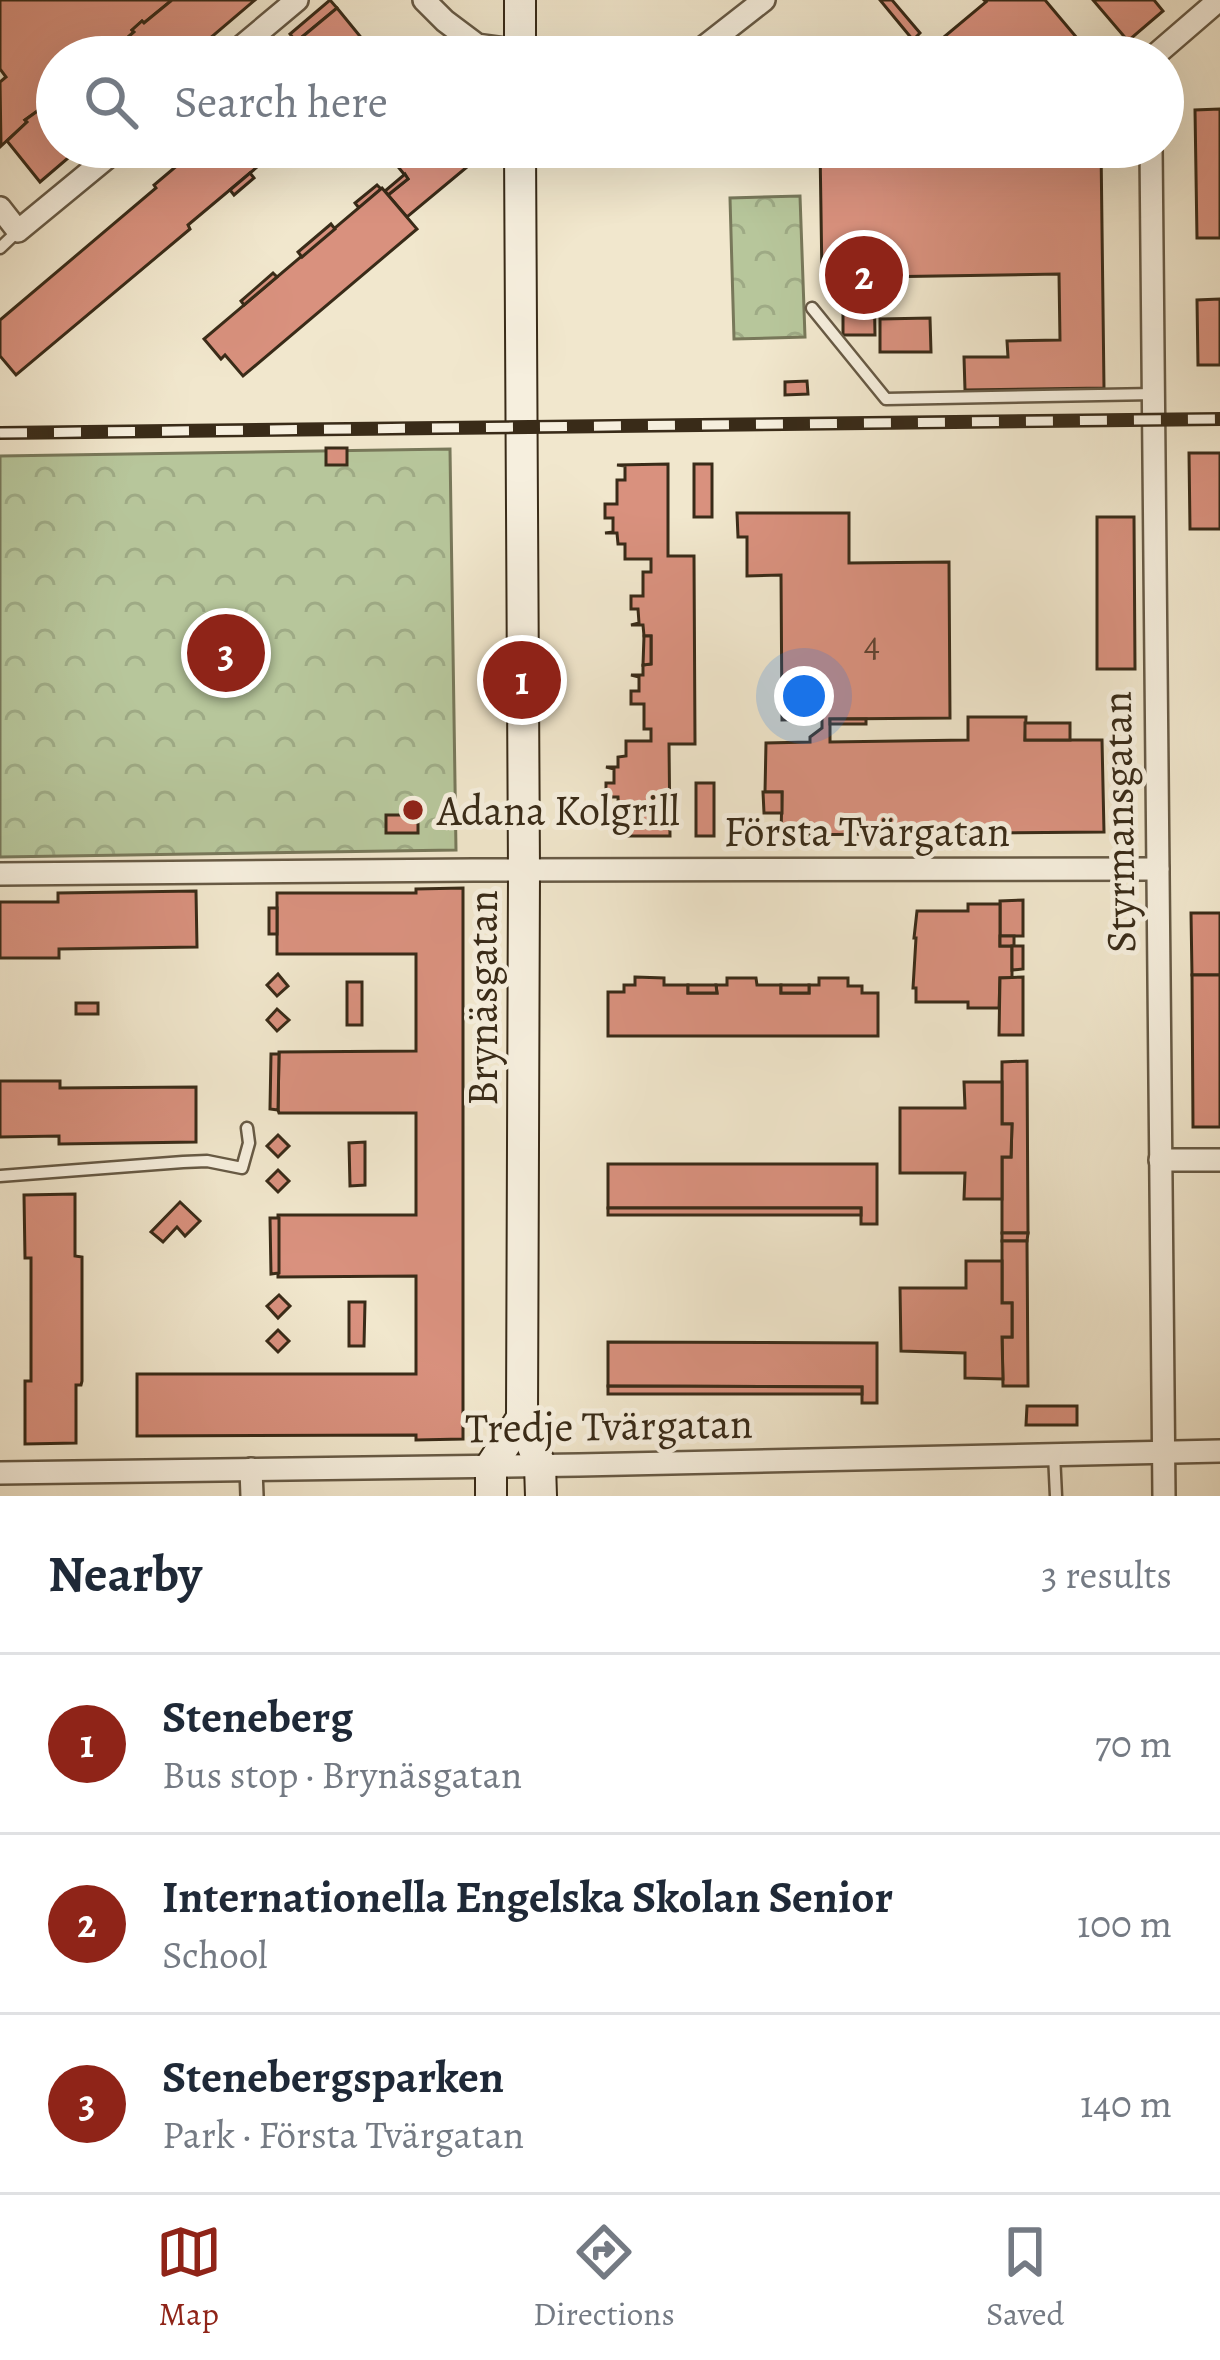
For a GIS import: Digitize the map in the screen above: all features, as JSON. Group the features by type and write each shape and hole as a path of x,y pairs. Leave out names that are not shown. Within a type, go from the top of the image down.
{"street":[{"path":"254,36 297,0"},
{"path":"424,0 465,36"},
{"path":"520,0 520,36"},
{"path":"718,36 764,0"},
{"path":"1177,36 1219,0"},
{"path":"0,208 18,231 94,168"},
{"name":"Brynäsgatan","path":"520,168 523,1418 541,1481"},
{"name":"Styrmansgatan","path":"1151,168 1164,1496"},
{"name":"Första Tvärgatan","path":"0,874 1158,869"},
{"path":"1160,1160 1220,1160"},
{"path":"491,1481 523,1418"},
{"name":"Tredje Tvärgatan","path":"0,1473 251,1469 541,1481 1220,1450"},
{"path":"251,1469 252,1496"}],"lane":[{"path":"0,248 18,231"},
{"path":"812,308 886,399 1154,394"},
{"path":"0,1176 207,1161 242,1168 249,1143 247,1128"},
{"path":"1054,1454 1056,1496"}],"green space":[{"path":"800,196 805,337 734,339 730,198"},
{"path":"450,449 456,850 0,857 0,456"}],"building":[{"path":"0,0 172,0 129,36 36,36 36,112 1,146 0,82 6,77 0,69"},
{"path":"172,0 255,0 213,36 129,36"},
{"path":"330,0 337,8 303,36 290,34"},
{"path":"880,0 892,0 920,33 910,36"},
{"path":"1045,0 1075,36 945,36 986,2"},
{"path":"1093,0 1154,0 1163,11 1134,36 1124,36"},
{"path":"337,8 360,36 303,36"},
{"path":"1220,109 1220,238 1197,238 1195,110"},
{"path":"36,112 36,168 56,168 40,182 7,141"},
{"path":"174,168 256,168 16,375 0,356 0,320"},
{"path":"399,168 466,168 407,217 388,195 408,179"},
{"path":"820,168 1101,168 1104,388 965,390 964,357 1008,357 1007,341 1060,340 1059,274 874,277 875,335 843,335 843,277 822,278"},
{"path":"250,173 254,178 234,195 230,190"},
{"path":"405,174 408,179 388,195 385,191"},
{"path":"377,185 381,189 359,208 355,203"},
{"path":"382,188 417,229 243,376 225,355 221,359 204,339"},
{"path":"331,224 335,229 302,257 298,252"},
{"path":"273,273 277,277 244,305 241,301"},
{"path":"1220,299 1220,365 1198,365 1197,300"},
{"path":"930,318 931,352 880,352 880,319"},
{"path":"807,381 808,394 785,395 785,382"},
{"path":"326,448 347,448 347,465 326,465"},
{"path":"1189,453 1220,453 1220,529 1190,529"},
{"path":"668,464 668,556 694,556 695,744 669,744 670,836 619,836 626,834 626,820 619,820 618,797 606,797 606,783 614,783 614,769 606,767 618,767 618,757 626,756 626,741 651,741 651,729 644,729 644,704 631,704 631,691 639,691 639,677 631,675 643,675 643,665 651,664 651,636 644,636 643,625 631,625 639,623 638,609 631,609 631,596 643,596 643,572 651,572 651,559 625,559 625,544 618,544 617,533 605,533 613,532 613,518 605,518 605,504 617,504 617,480 625,480 625,466 617,465"},
{"path":"694,464 712,464 712,517 694,517"},
{"path":"737,513 849,513 849,563 949,562 950,718 830,719 830,742 968,740 968,717 1026,717 1025,740 1102,740 1104,832 781,835 782,792 765,792 766,743 810,742 822,728 822,719 782,720 781,575 747,576 747,537 738,537"},
{"path":"1097,517 1134,517 1135,669 1097,669"},
{"path":"644,636 651,636 651,664 643,665"},
{"path":"830,719 866,719 866,724 830,724"},
{"path":"1025,723 1070,723 1070,740 1025,740"},
{"path":"696,783 714,783 714,836 696,836"},
{"path":"763,792 782,792 782,813 764,813"},
{"path":"386,815 418,815 418,833 386,833"},
{"path":"463,888 463,1439 137,1436 137,1374 416,1374 416,1276 278,1277 278,1215 416,1215 416,1113 278,1110 279,1052 416,1051 416,954 277,954 277,893 416,893 416,889"},
{"path":"196,891 197,947 59,949 59,958 0,958 0,902 58,902 58,893"},
{"path":"1023,900 1023,936 1000,936 1000,901"},
{"path":"968,904 1000,904 1000,946 1012,946 1012,978 1000,978 999,1008 968,1008 968,1002 916,1002 917,911 968,911"},
{"path":"269,908 277,908 277,934 269,934"},
{"path":"1191,913 1220,913 1220,975 1192,975"},
{"path":"1000,936 1014,936 1014,946 1000,946"},
{"path":"1012,946 1023,946 1023,969 1012,970"},
{"path":"278,974 288,986 277,996 267,985"},
{"path":"1192,975 1220,975 1220,1127 1193,1127"},
{"path":"635,977 688,985 688,993 717,993 716,985 727,985 727,978 756,978 757,985 781,985 781,993 809,993 809,985 819,985 819,978 848,978 848,986 862,986 862,993 878,993 878,1036 608,1036 608,992 624,992 624,985 635,985"},
{"path":"1023,977 1023,1035 999,1035 1000,978"},
{"path":"347,982 362,982 362,1025 347,1025"},
{"path":"688,985 716,985 717,993 688,993"},
{"path":"781,985 809,985 809,993 781,993"},
{"path":"76,1003 98,1003 98,1014 76,1014"},
{"path":"277,1009 289,1020 277,1031 267,1020"},
{"path":"271,1054 279,1054 278,1110 270,1109"},
{"path":"1027,1061 1028,1233 1002,1233 1002,1157 1011,1157 1012,1124 1002,1124 1002,1062"},
{"path":"0,1081 60,1081 60,1088 196,1087 196,1142 59,1144 59,1136 0,1137"},
{"path":"964,1082 1002,1082 1002,1124 1012,1124 1011,1157 1002,1157 1002,1199 964,1199 965,1173 900,1173 900,1108 965,1108"},
{"path":"278,1135 289,1146 278,1157 267,1146"},
{"path":"365,1142 365,1185 350,1186 349,1143"},
{"path":"608,1164 877,1164 877,1224 861,1224 861,1208 608,1208"},
{"path":"278,1170 289,1181 278,1192 267,1181"},
{"path":"75,1194 75,1256 82,1257 82,1381 76,1385 76,1443 25,1444 25,1381 31,1381 31,1258 25,1258 24,1195"},
{"path":"180,1202 200,1221 185,1236 177,1227 163,1242 151,1232"},
{"path":"608,1208 861,1208 861,1215 608,1215"},
{"path":"270,1218 279,1218 279,1273 271,1274"},
{"path":"1002,1233 1028,1233 1027,1241 1002,1241"},
{"path":"1002,1241 1027,1241 1028,1386 1003,1386 1002,1337 1012,1337 1012,1303 1002,1303"},
{"path":"966,1261 1002,1261 1002,1303 1012,1303 1012,1337 1002,1337 1003,1379 965,1378 965,1353 901,1351 900,1288 966,1288"},
{"path":"279,1295 290,1306 278,1318 267,1306"},
{"path":"349,1302 365,1302 364,1346 349,1346"},
{"path":"278,1330 289,1341 278,1352 267,1341"},
{"path":"608,1342 877,1343 877,1403 862,1403 862,1387 608,1386"},
{"path":"608,1386 862,1387 862,1394 608,1394"},
{"path":"1027,1406 1077,1406 1077,1425 1026,1425"}],"railway":[{"path":"0,433 1220,419"}],"place":[{"name":"Internationella Engelska Skolan Senior","path":"864,275"},
{"name":"Stenebergsparken","path":"226,653"},
{"name":"Steneberg","path":"522,680"},
{"name":"Adana Kolgrill","path":"413,810"}]}
